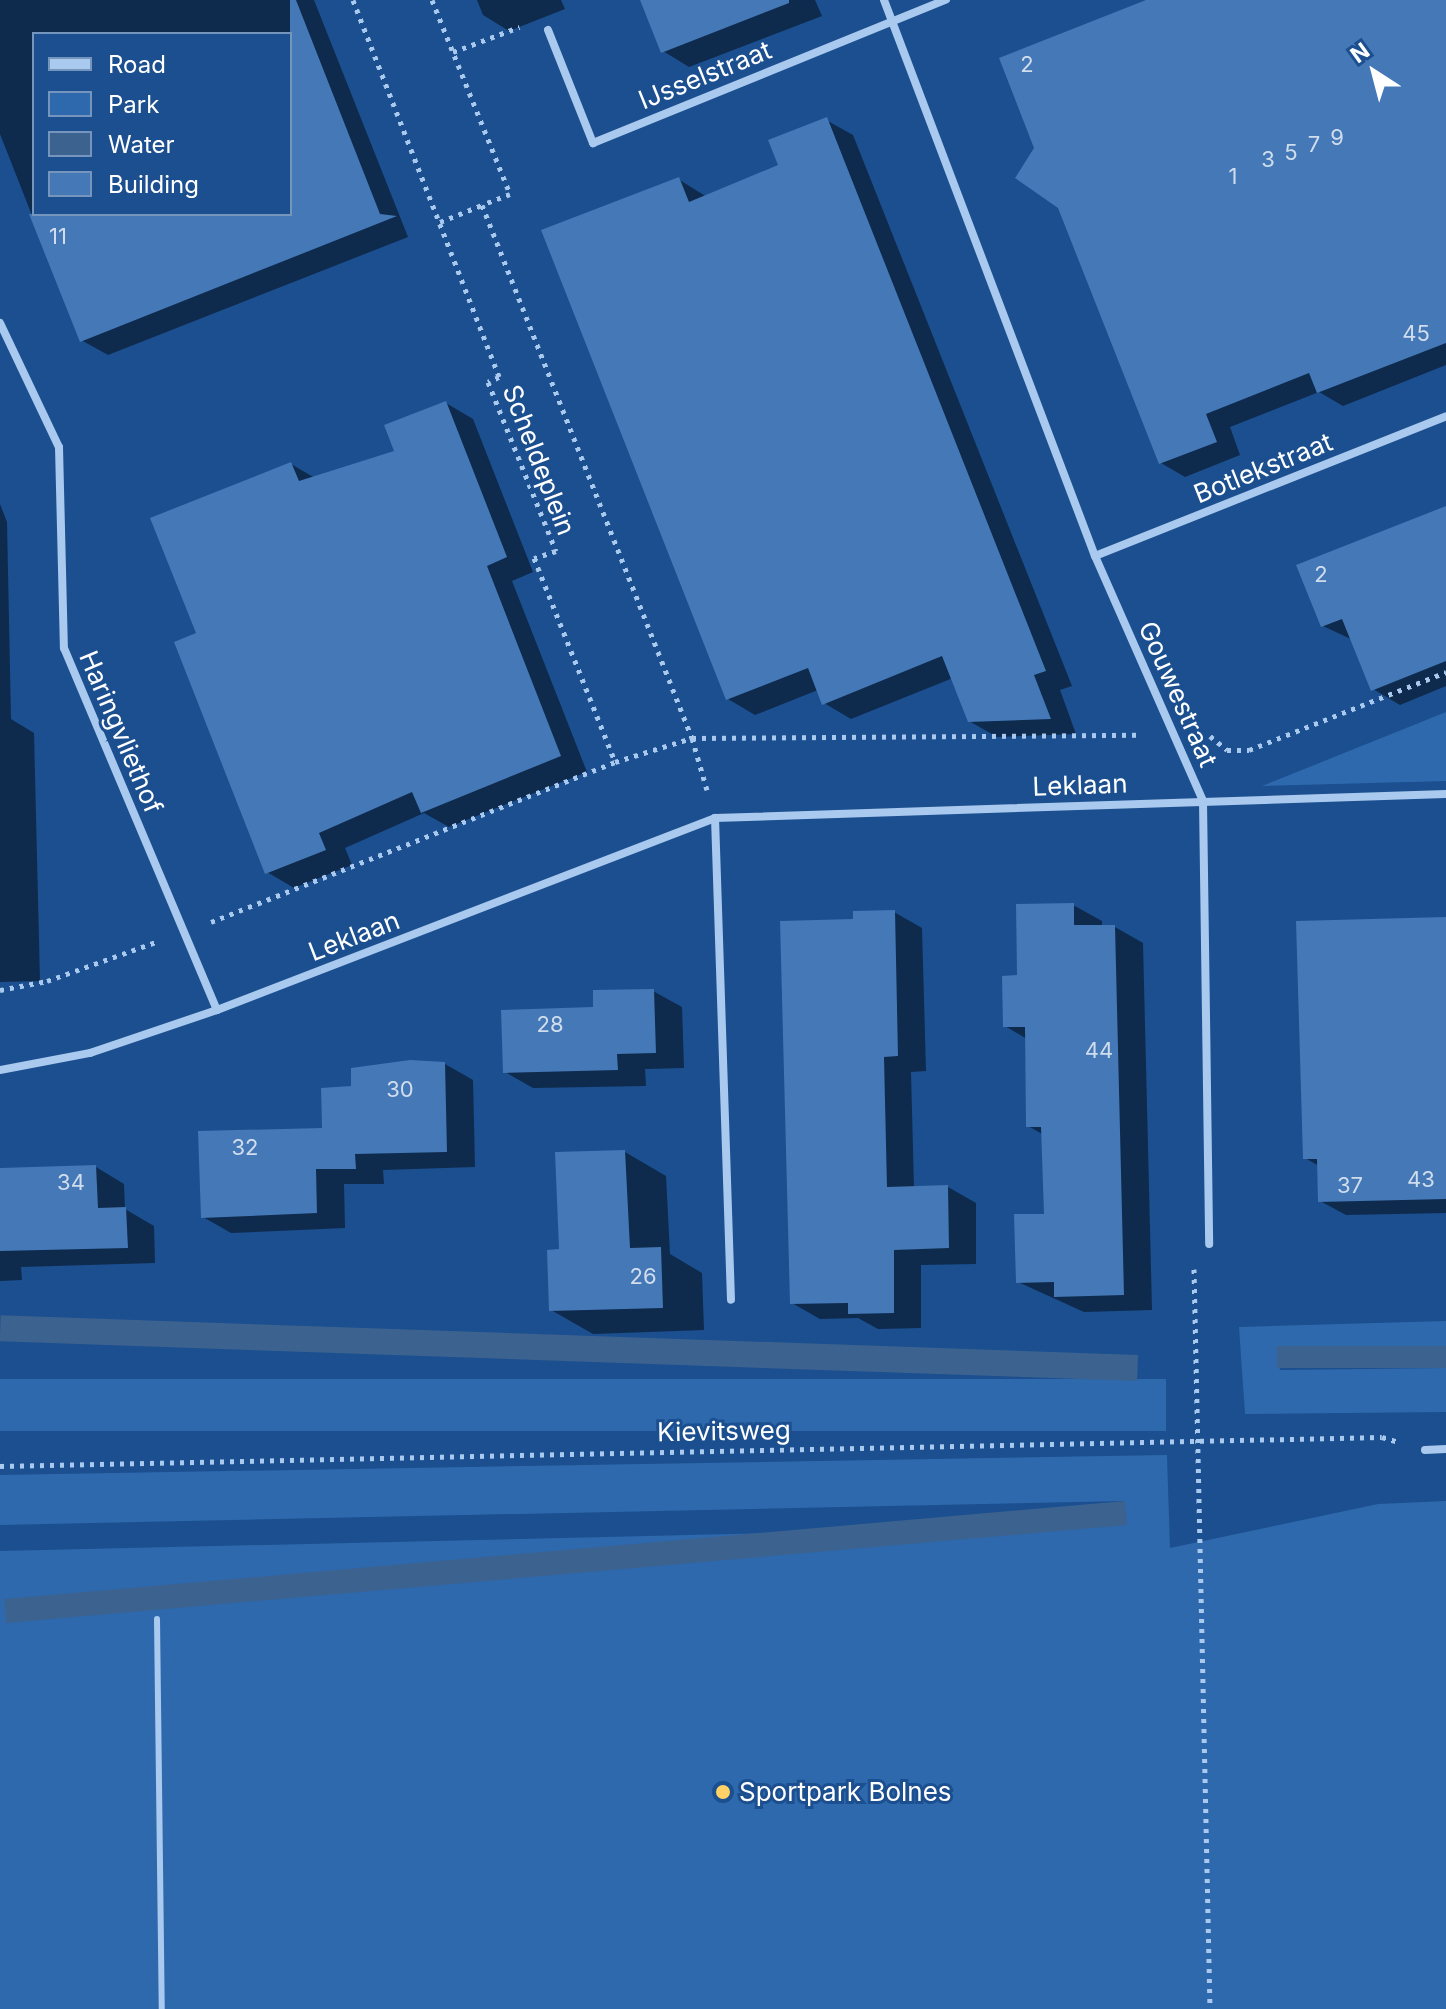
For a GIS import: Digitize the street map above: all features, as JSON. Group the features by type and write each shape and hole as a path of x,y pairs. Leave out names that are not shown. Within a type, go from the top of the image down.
{"street":[{"name":"Gouwestraat","path":"884,0 1095,556 1203,801 1209,1244"},
{"name":"IJsselstraat","path":"548,30 593,143 946,0"},
{"name":"Haringvliethof","path":"0,323 59,447 64,648 217,1010"},
{"name":"Botlekstraat","path":"1095,556 1446,416"},
{"name":"Leklaan","path":"0,1070 90,1053 217,1010 715,818 1446,794"},
{"path":"715,818 731,1300"},
{"path":"1425,1450 1446,1449"}],"lane":[{"path":"157,1619 162,2009"}],"path":[{"name":"Scheldeplein","path":"353,0 499,377 488,382 556,551 534,558 615,762"},
{"path":"432,0 510,194 440,222"},
{"path":"453,52 543,18 548,30"},
{"name":"Scheldeplein","path":"482,205 692,738 715,818"},
{"path":"0,990 47,981 184,932 615,762 692,738 1205,733 1227,750 1249,750 1446,672"},
{"path":"1209,1244 1192,1274 1210,2009"},
{"name":"Kievitsweg","path":"0,1466 1382,1437 1425,1450"}],"green space":[{"path":"1446,712 1446,781 1262,786"},
{"path":"1446,1321 1446,1346 1277,1350 1280,1370 1446,1368 1446,1412 1245,1414 1239,1327"},
{"path":"0,1379 1166,1379 1166,1431 0,1431"},
{"name":"Sportpark Bolnes","path":"1167,1455 1170,1548 1378,1504 1446,1501 1446,2009 0,2009 0,1551 1126,1525 1124,1501 0,1525 0,1475"}],"water":[{"path":"1,1315 1138,1355 1137,1381 0,1341"},
{"path":"1277,1346 1446,1346 1446,1368 1277,1368"},
{"path":"1125,1501 1127,1525 6,1623 4,1599"}],"building":[{"path":"290,0 296,0 380,214 397,216 80,342 29,214 292,216"},
{"path":"640,0 789,0 789,3 661,53"},
{"path":"1146,0 1446,0 1446,343 1317,393 1309,373 1206,414 1217,442 1159,464 1058,208 1015,178 1034,148 999,58"},
{"path":"827,117 1046,671 1034,675 1051,719 968,722 942,656 822,705 808,668 726,700 541,230 679,177 689,202 778,165 768,140"},
{"path":"446,401 507,557 487,566 561,756 421,813 412,792 319,833 326,850 265,874 174,642 196,633 150,518 291,462 299,481 394,451 384,425"},
{"path":"1446,506 1446,661 1371,691 1342,619 1321,627 1296,565"},
{"path":"1074,903 1074,925 1115,925 1124,1295 1054,1297 1054,1282 1016,1283 1014,1214 1044,1214 1041,1127 1026,1127 1025,1027 1003,1027 1002,976 1017,975 1016,904"},
{"path":"895,910 898,1056 884,1057 887,1187 948,1185 949,1248 894,1250 894,1313 848,1314 848,1303 790,1304 780,921 853,919 853,911"},
{"path":"1446,917 1446,1199 1318,1202 1317,1159 1303,1159 1296,921"},
{"path":"654,989 656,1053 617,1054 618,1070 503,1073 501,1010 593,1007 593,990"},
{"path":"410,1060 445,1062 447,1152 355,1154 356,1169 316,1169 317,1213 201,1218 198,1131 322,1128 321,1088 351,1086 351,1068"},
{"path":"625,1150 630,1248 661,1247 663,1308 549,1311 547,1250 559,1249 555,1152"},
{"path":"96,1165 98,1208 126,1207 128,1248 0,1251 0,1168"}],"place":[{"name":"Sportpark Bolnes","path":"723,1792"}]}
